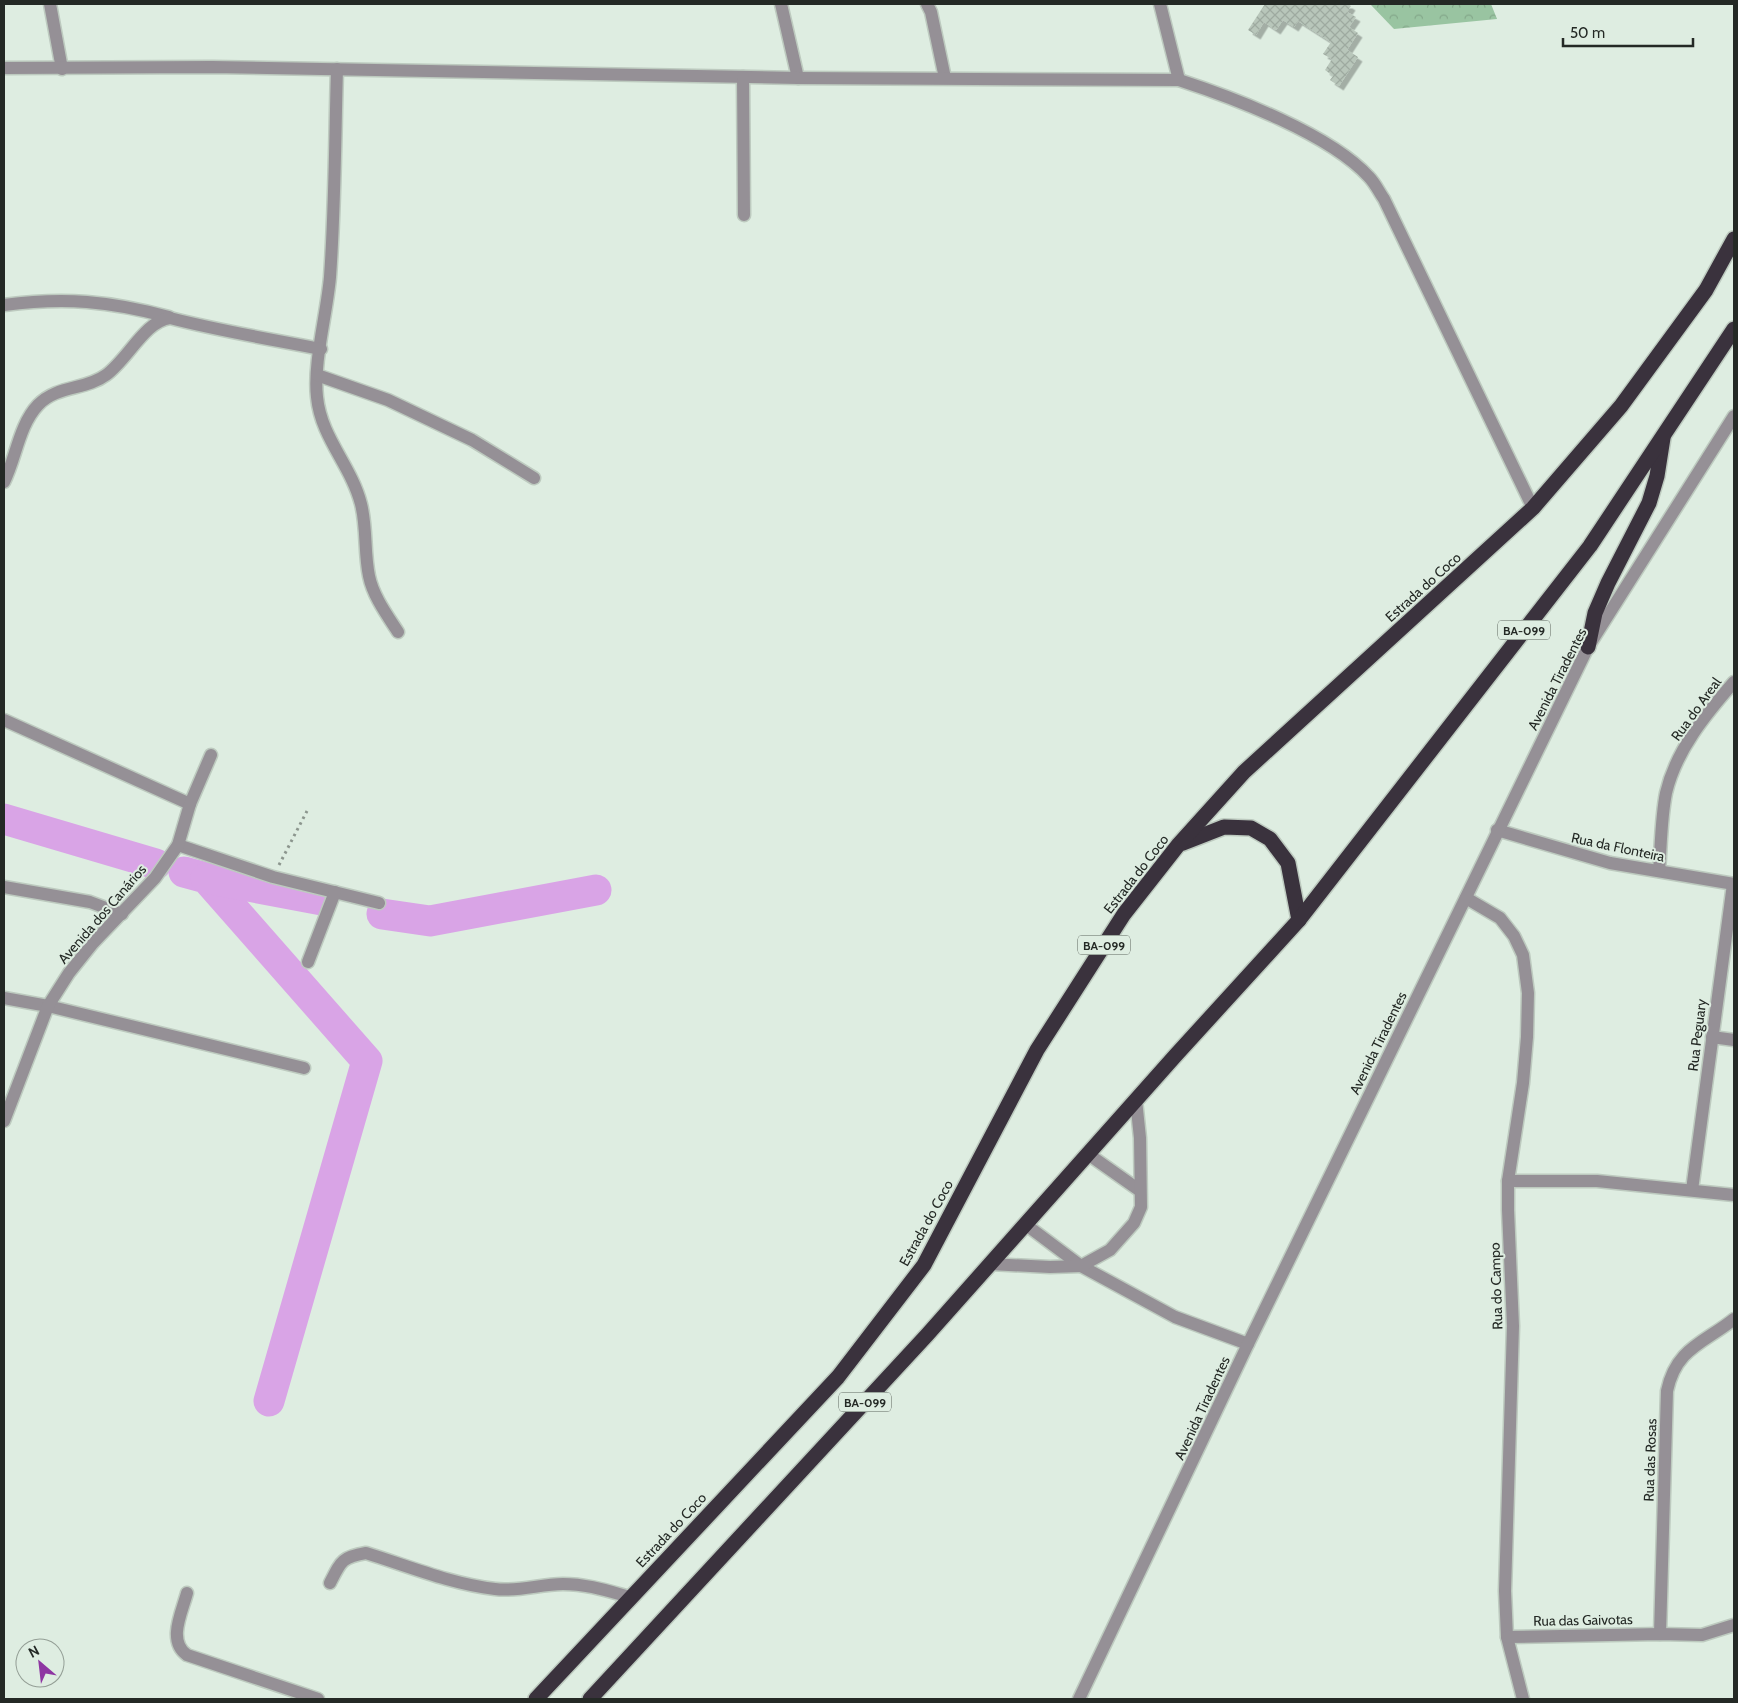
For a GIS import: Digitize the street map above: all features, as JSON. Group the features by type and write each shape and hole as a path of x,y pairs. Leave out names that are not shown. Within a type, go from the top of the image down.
{"highway":[{"name":"Estrada do Coco","path":"536,1699 838,1377 924,1265 1037,1050 1124,914 1179,844 1244,772 1533,508 1621,406 1706,290 1734,239"},
{"name":"BA-099","path":"590,1699 927,1335 1299,920 1590,546 1734,329"},
{"path":"1588,647 1595,613 1648,503 1657,476 1663,435"},
{"path":"1179,844 1224,827 1251,828 1270,839 1288,863 1299,920"}],"street":[{"path":"50,4 62,69"},
{"path":"781,4 798,78"},
{"path":"927,4 931,12 945,78"},
{"path":"1160,4 1179,80"},
{"path":"4,68 212,67 798,78 1179,80 1225,95 1314,138 1347,158 1369,177 1384,199 1533,508"},
{"path":"337,69 330,276 317,375 317,397 323,424 333,446 350,470 357,488 362,509 369,576 379,602 398,632"},
{"path":"742,77 744,214"},
{"path":"4,305 41,300 93,301 133,308 229,332 259,336 321,350"},
{"path":"4,482 29,418 38,405 63,389 95,381 104,376 127,356 155,322 170,318"},
{"path":"317,375 388,400 472,440 534,478"},
{"name":"Avenida Tiradentes","path":"1079,1699 1248,1344 1466,898 1497,830 1588,647 1734,416"},
{"name":"Rua do Areal","path":"1659,871 1666,794 1676,765 1690,738 1734,682"},
{"path":"4,720 190,804"},
{"name":"Avenida dos Canários","path":"4,1121 48,1006 69,973 93,943 155,878 178,845 190,804 211,755"},
{"name":"Rua da Flonteira","path":"1497,830 1610,863 1734,884"},
{"path":"178,845 274,877 379,903"},
{"name":"Rua Peguary","path":"1692,1190 1734,884"},
{"path":"4,887 90,902 122,914"},
{"path":"308,962 335,892"},
{"name":"Rua do Campo","path":"1466,898 1500,918 1514,936 1523,955 1528,993 1523,1083 1508,1181 1513,1326 1505,1591 1507,1637 1523,1699"},
{"path":"4,998 48,1006 304,1068"},
{"path":"1712,1037 1734,1040"},
{"path":"990,1264 1050,1267 1081,1266 1110,1250 1134,1223 1141,1207 1139,1190 1140,1138 1136,1100"},
{"path":"1088,1154 1139,1190"},
{"path":"1508,1181 1597,1181 1734,1194"},
{"path":"1025,1224 1081,1266 1175,1318 1248,1344"},
{"name":"Rua das Rosas","path":"1660,1634 1667,1391 1671,1374 1679,1359 1693,1346 1734,1319"},
{"path":"330,1583 341,1560 350,1555 366,1552 470,1585 496,1590 529,1590 561,1584 585,1585 630,1598"},
{"path":"187,1593 176,1634 177,1644 182,1651 187,1655 318,1699"},
{"name":"Rua das Gaivotas","path":"1507,1637 1702,1635 1734,1625"}],"path":[{"path":"274,877 307,811"}],"green space":[{"path":"1370,4 1491,4 1497,19 1394,29"}],"building":[{"path":"1265,4 1348,4 1351,6 1347,12 1356,17 1349,27 1358,33 1347,50 1358,57 1339,86 1330,80 1333,76 1325,70 1332,59 1323,54 1331,42 1298,21 1294,27 1283,20 1276,30 1264,22 1256,35 1248,30"}],"waterway":[{"path":"4,819 156,864"},
{"path":"184,872 206,878 367,1061 269,1401"},
{"path":"206,878 322,900"},
{"path":"382,914 430,921 596,890"}]}
